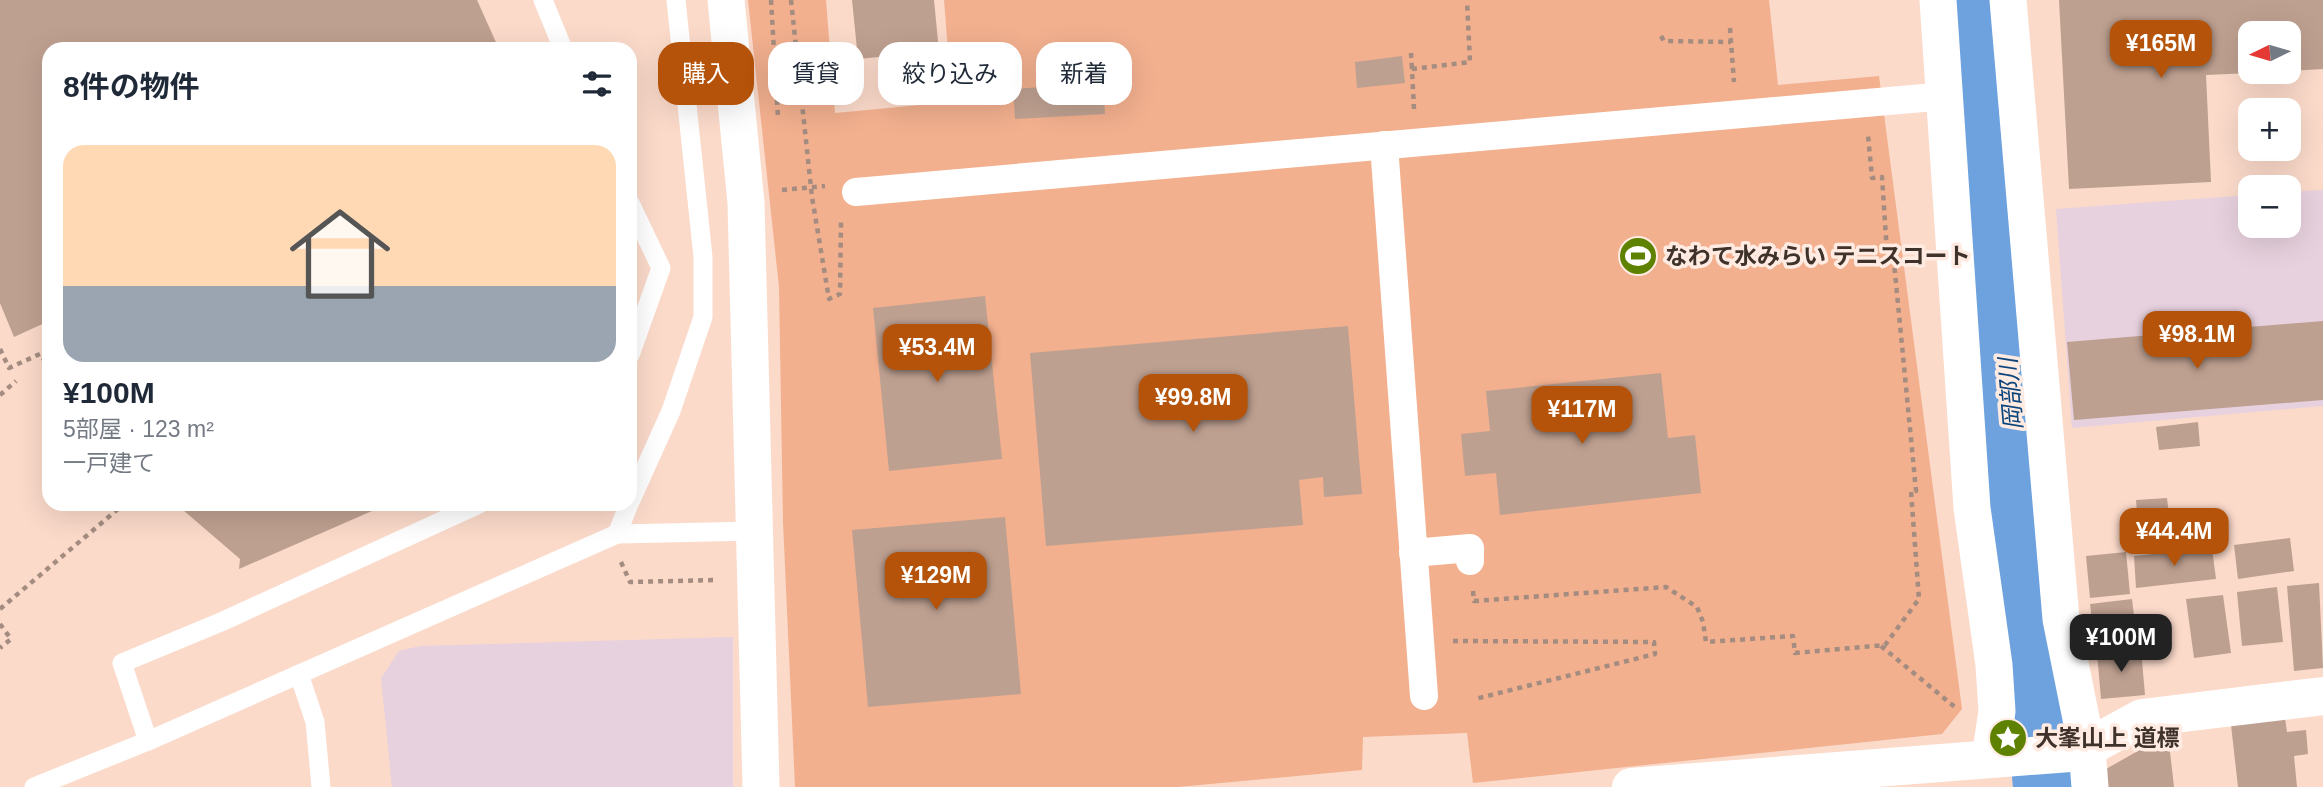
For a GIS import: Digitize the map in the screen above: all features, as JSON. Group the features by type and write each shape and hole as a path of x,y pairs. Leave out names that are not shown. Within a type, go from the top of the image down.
{"street":[{"path":"726,0 746,203 761,787"},
{"path":"1938,0 1972,508 1994,665 2003,759"},
{"path":"2008,0 2061,620 2078,750 2090,787"},
{"path":"848,192 1946,96"},
{"path":"1384,145 1424,696"},
{"path":"1413,553 1470,548 1470,561"},
{"path":"1631,787 2003,759 2078,750 2142,718 2323,696"}],"lane":[{"path":"543,0 560,42"},
{"path":"637,487 671,411 703,317 703,257 676,0"},
{"path":"637,218 661,268 637,335"},
{"path":"148,741 122,663 221,622 464,511"},
{"path":"613,535 626,511"},
{"path":"34,787 148,741 613,535 756,531"},
{"path":"299,674 315,722 321,787"}],"path":[{"path":"772,0 778,122"},
{"path":"782,177 782,190 842,184 848,192 840,294 829,299 812,198 791,0"},
{"path":"1412,69 1470,62 1467,1"},
{"path":"1730,28 1734,90"},
{"path":"1661,36 1664,41 1731,43"},
{"path":"1411,53 1415,117"},
{"path":"1470,561 1474,601 1666,586 1697,607 1706,642 1793,636 1795,653 1885,645 1919,599 1911,491 1916,491 1893,252 1887,253 1882,177 1872,178 1864,103"},
{"path":"0,349 9,368 40,354 42,357"},
{"path":"0,395 16,381"},
{"path":"0,609 116,511"},
{"path":"613,535 629,582 657,584 757,577"},
{"path":"0,624 11,639 0,648"},
{"path":"1445,641 1654,642 1655,654 1475,699"},
{"path":"1881,645 1956,708"}],"shaded area":[{"path":"748,0 826,0 829,42 768,42 768,105 834,105 835,113 920,105 1022,105 1022,42 947,42 944,0 1769,0 1778,85 1879,76 1962,709 1942,734 1473,783 1467,733 1363,737 1362,770 1178,787 795,787 783,522 779,287"},
{"path":"2323,190 2323,406 2072,428 2056,209 2238,196 2238,238 2301,238 2301,191"},
{"path":"733,637 733,787 392,787 381,678 399,651 420,646"}],"building":[{"path":"0,0 477,0 496,42 42,42 42,324 14,337 0,303"},
{"path":"852,0 934,0 938,42 878,42 878,57 864,58 864,42 856,42"},
{"path":"2059,0 2323,0 2323,69 2301,70 2301,21 2238,21 2238,74 2206,75 2211,182 2069,189"},
{"path":"1402,56 1405,83 1357,88 1355,62"},
{"path":"1036,87 1036,105 1104,105 1105,114 1015,119 1014,105 1022,105 1022,88"},
{"path":"985,296 1002,459 889,471 873,308"},
{"path":"2323,321 2323,400 2074,420 2067,342"},
{"path":"1348,326 1362,494 1324,497 1323,477 1299,480 1303,525 1046,546 1030,353"},
{"path":"1661,373 1668,438 1695,435 1701,493 1500,515 1496,473 1465,476 1461,434 1490,431 1486,391"},
{"path":"2198,422 2200,446 2159,450 2156,427"},
{"path":"2167,498 2171,532 2139,535 2136,500"},
{"path":"184,511 372,511 239,569 240,559"},
{"path":"1005,517 1021,694 868,707 852,530"},
{"path":"2290,538 2294,571 2238,579 2234,545"},
{"path":"2212,548 2216,579 2136,588 2134,556"},
{"path":"2126,552 2130,594 2090,598 2086,556"},
{"path":"2319,583 2323,668 2294,671 2287,586"},
{"path":"2277,587 2283,642 2242,646 2237,592"},
{"path":"2223,595 2231,653 2194,658 2186,599"},
{"path":"2132,599 2137,641 2095,646 2090,604"},
{"path":"2141,649 2145,695 2101,699 2097,653"},
{"path":"2285,718 2287,732 2306,730 2308,754 2294,756 2297,787 2238,787 2231,725"},
{"path":"2168,734 2174,787 2108,787 2106,769"}],"waterway":[{"name":"岡部川","path":"1977,0 2046,787"}],"place":[{"name":"なわて水みらい テニスコート","path":"1638,256"},
{"name":"大峯山上 道標","path":"2008,738"}]}
